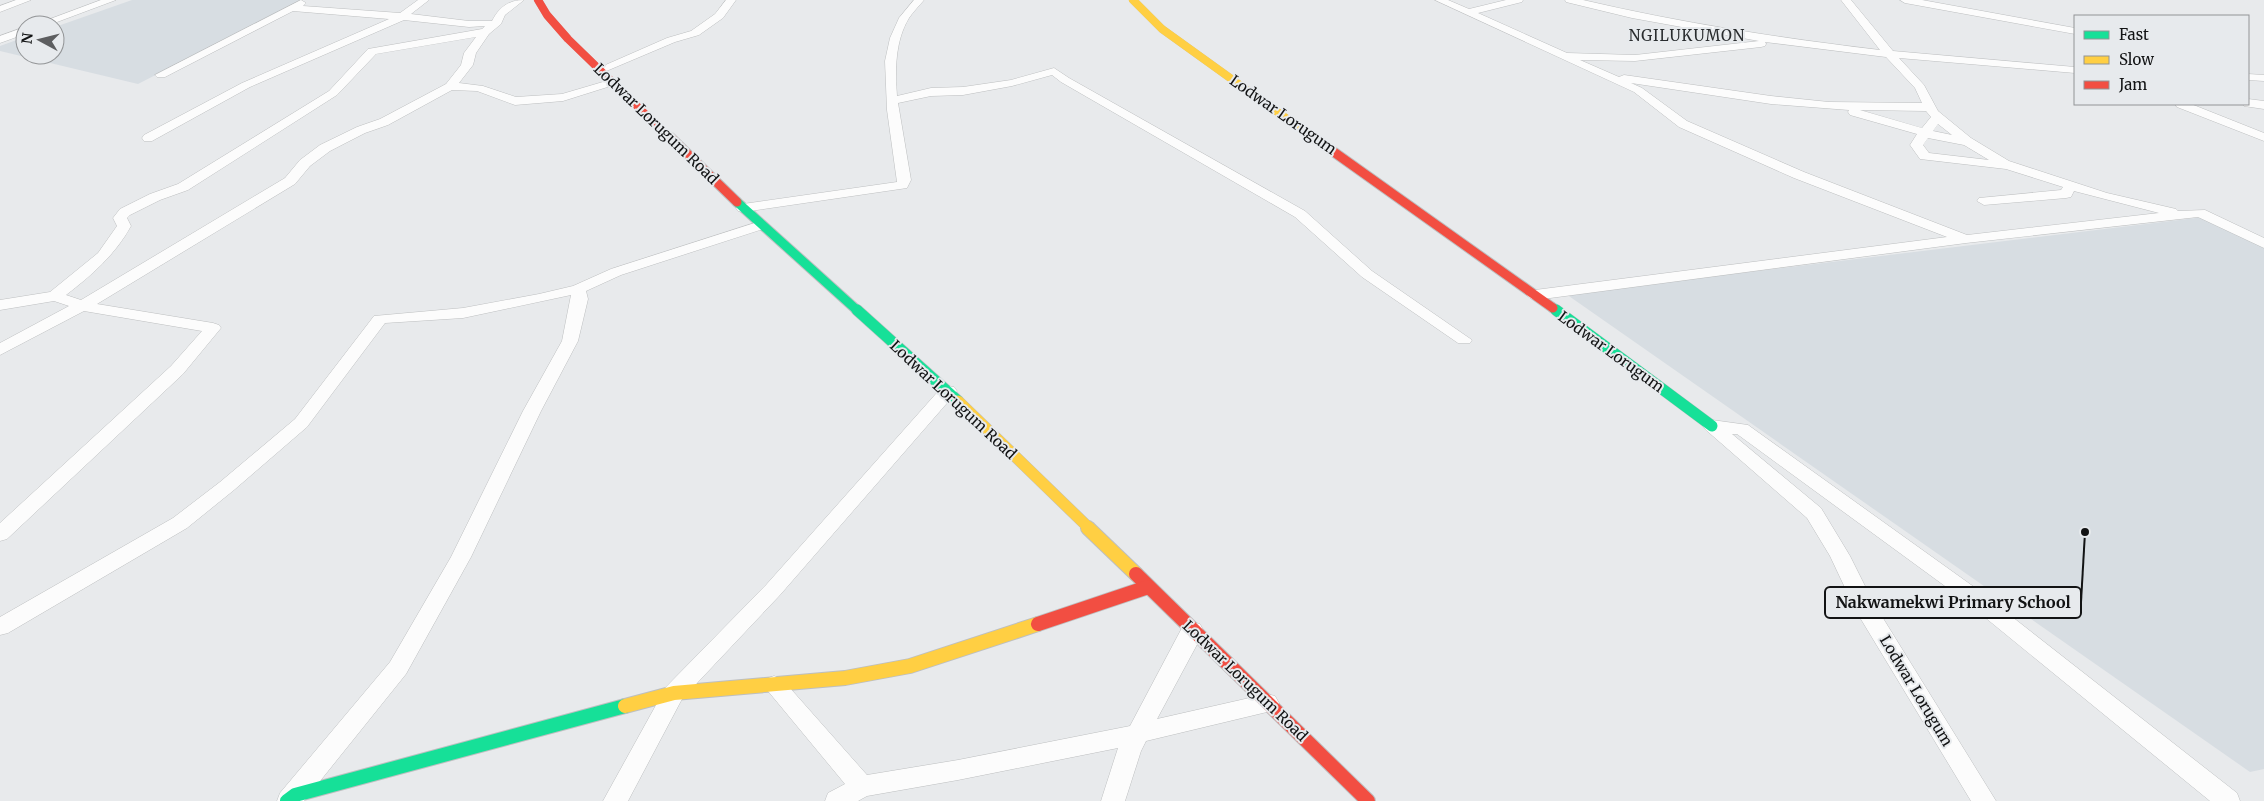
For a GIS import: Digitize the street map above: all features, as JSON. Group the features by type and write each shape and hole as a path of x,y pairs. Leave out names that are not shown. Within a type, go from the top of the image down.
{"main road":[{"name":"Lodwar Lorugum Road","path":"538,0 546,15 600,70 761,225 948,391 1368,801"},
{"name":"Lodwar Lorugum","path":"1133,0 1162,28 1185,46 1535,295 1712,426"},
{"path":"290,799 674,693 845,678 910,666 1148,587"}],"street":[{"path":"0,9 26,0"},
{"path":"65,16 111,0"},
{"path":"161,75 306,0"},
{"path":"148,138 246,85 401,17 424,0"},
{"path":"0,350 24,334 82,306 290,181 305,163 325,148 361,130 384,122 450,86 467,65 470,53 485,32 497,22 501,12 519,0"},
{"path":"600,70 695,32 719,16 731,0"},
{"path":"743,208 902,185 904,180 889,72 900,22 919,0"},
{"path":"1440,0 1471,12 1560,56 1609,76 1646,96 1660,109 1683,124 1834,190 1966,239"},
{"path":"1471,12 1518,0"},
{"path":"1570,0 1611,10 1788,42 1890,54 2074,70"},
{"path":"1846,0 1920,87 1934,112 1968,141 2004,164 2071,185 2181,214"},
{"path":"1905,0 2074,31"},
{"path":"290,8 470,24 497,22"},
{"path":"0,305 56,296 94,265 118,239 124,226 120,218 125,212 155,197 183,187 333,94 372,51 485,32"},
{"path":"0,40 15,34"},
{"path":"1560,56 1635,58 1788,42"},
{"path":"893,100 931,92 963,92 1012,83 1054,71 1065,80 1300,214 1367,274 1464,340"},
{"path":"1609,76 1771,100 1829,106 1934,112"},
{"path":"2249,77 2264,78"},
{"path":"450,86 479,88 515,101 563,97 613,82"},
{"path":"2249,103 2264,105"},
{"path":"2184,105 2264,137"},
{"path":"1829,106 1926,133 1968,141"},
{"path":"1934,112 1926,133 1916,145 1925,156 2018,168"},
{"path":"1984,201 2066,194 2071,185"},
{"path":"1535,295 1966,239 2181,214 2200,213 2264,244"},
{"path":"0,627 180,523 227,486 301,423 380,318 463,313 496,308 578,289 616,272 761,225"},
{"path":"290,799 398,668 461,557 532,411 570,340 580,299 578,289"},
{"path":"0,534 177,370 213,328 82,306 56,296"},
{"path":"615,801 674,693 773,590 948,391"},
{"path":"1712,426 1742,430 1959,586 2228,801"},
{"name":"Lodwar Lorugum","path":"1712,426 1814,513 1840,556 1864,605 1984,801"},
{"path":"1113,801 1129,750 1189,639 1192,630"},
{"path":"774,685 862,786"},
{"path":"837,801 862,786 958,770 1138,733 1267,703"}],"shaded area":[{"path":"132,0 302,0 138,84 59,65 65,65 65,23"},
{"path":"15,41 15,55 0,51 0,46"},
{"path":"2204,217 2264,246 2264,769 2250,772 1566,294"}],"traffic: fast":[{"path":"737,202 958,401"},
{"path":"1553,308 1712,426"},
{"path":"287,801 295,795 625,706"}],"traffic: slow":[{"path":"1133,0 1162,29 1317,140"},
{"path":"958,401 1136,574"},
{"path":"625,706 674,693 845,678 910,666 1038,624"}],"traffic: jam":[{"path":"538,0 547,15 568,39 737,202"},
{"path":"1317,140 1553,308"},
{"path":"1136,574 1368,801"},
{"path":"1038,624 1148,587"}],"place":[{"name":"Nakwamekwi Primary School","path":"2085,532"}],"district":[{"name":"NGILUKUMON","path":"1687,36"}]}
